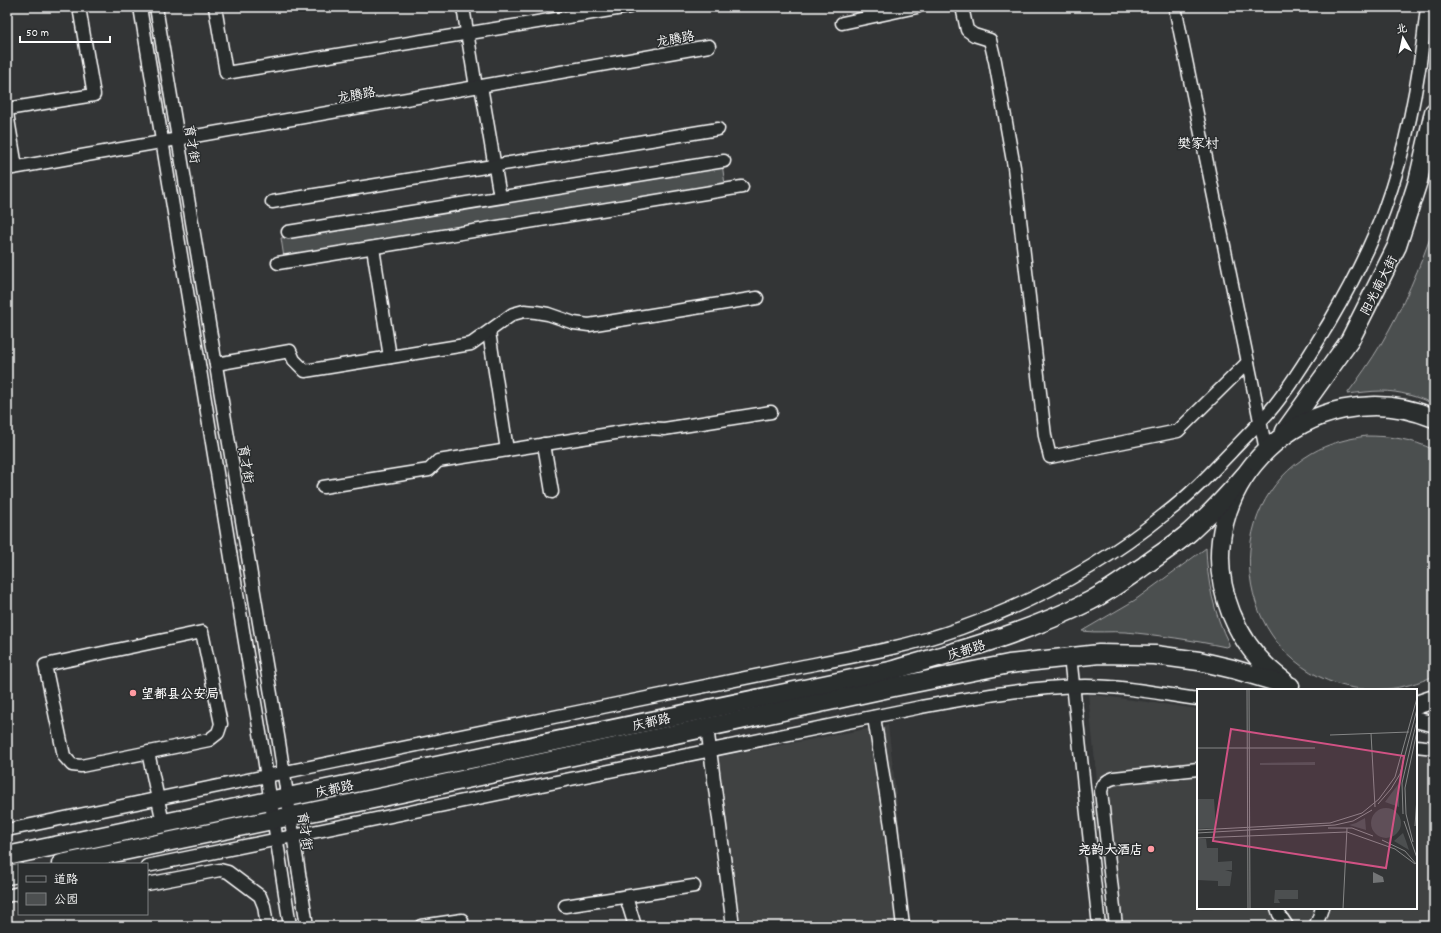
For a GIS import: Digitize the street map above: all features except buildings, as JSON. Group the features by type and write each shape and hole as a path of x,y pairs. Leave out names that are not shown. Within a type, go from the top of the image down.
{"highway":[{"name":"阳光南大街","path":"1280,438 1350,340 1397,246 1418,181 1434,112"},
{"path":"1293,688 1263,664 1249,646 1234,622 1224,589 1221,555 1222,538 1230,506 1246,475 1266,450 1280,438 1309,420 1341,410 1375,406 1392,407 1434,418"},
{"name":"庆都路","path":"7,856 890,671 1007,636 1052,619 1111,589 1189,533 1246,475"},
{"name":"庆都路","path":"66,863 970,671 1009,664 1070,656 1113,653 1178,657 1233,669 1293,688"},
{"path":"1417,705 1434,698"},
{"path":"7,875 18,873"}],"main road":[{"path":"1417,720 1434,724"}],"street":[{"path":"7,109 94,95 79,7"},
{"name":"育才街","path":"140,7 267,776 279,799 282,818 293,835 307,926"},
{"name":"育才街","path":"156,7 283,773 279,799 282,818 277,839 290,926"},
{"path":"215,7 226,73 630,7"},
{"path":"463,7 500,197"},
{"path":"842,23 917,7"},
{"path":"962,7 967,30 974,35 990,40 995,61 1014,167 1045,436 1050,457 1178,431 1248,362"},
{"path":"1175,7 1266,450"},
{"path":"7,830 829,662 914,642 961,628 1050,590 1101,560 1159,519 1185,498 1272,408 1293,380 1347,292 1377,229 1395,178 1408,130 1415,97 1427,7"},
{"name":"龙腾路","path":"12,168 709,46"},
{"path":"7,113 12,168"},
{"path":"272,202 718,128"},
{"path":"288,232 724,160"},
{"path":"278,263 742,187"},
{"path":"372,248 390,357"},
{"path":"216,364 290,351 294,360 305,371 471,344 513,314 524,311 548,314 574,323 589,325 758,298"},
{"path":"488,332 507,450"},
{"path":"323,487 429,470 438,461 647,428 664,429 771,412"},
{"path":"544,444 552,492"},
{"path":"202,632 221,724 218,733 209,740 148,752 81,766 72,765 64,756 45,665 202,632"},
{"path":"1070,656 1099,926"},
{"path":"148,866 921,707 1014,691 1073,687 1106,687 1197,699"},
{"path":"874,717 891,826 903,926"},
{"path":"707,727 732,926"},
{"path":"1417,746 1434,748"},
{"path":"148,752 163,823"},
{"path":"1116,926 1101,791 1102,786 1108,780 1114,778 1197,770"},
{"path":"148,884 220,870 228,872 260,896 264,906 267,926"},
{"path":"565,906 694,886"},
{"path":"7,896 18,893"},
{"path":"626,897 635,926"},
{"path":"1278,909 1279,914 1287,926"},
{"path":"1315,926 1322,909"},
{"path":"421,926 462,920"}],"shaded area":[{"name":"尧韵大酒店","path":"1088,694 1197,709 1197,909 1417,909 1417,754 1429,754 1434,789 1434,926 1112,926"},
{"path":"888,725 911,926 725,926 706,759"}],"green space":[{"path":"722,164 725,184 284,258 281,238"},
{"path":"1434,227 1434,404 1408,395 1388,391 1347,394 1373,357 1397,316 1417,272"},
{"path":"1366,436 1401,439 1426,446 1434,450 1434,676 1410,685 1386,689 1362,689 1349,687 1337,684 1302,667 1276,641 1259,610 1250,576 1251,541 1261,508 1282,477 1312,453 1338,442"},
{"path":"1206,548 1212,597 1219,621 1229,646 1226,647 1138,633 1082,631 1135,600"}],"place":[{"name":"望都县公安局","path":"133,693"},
{"name":"尧韵大酒店","path":"1151,849"}],"district":[{"name":"樊家村","path":"1198,143"}]}
